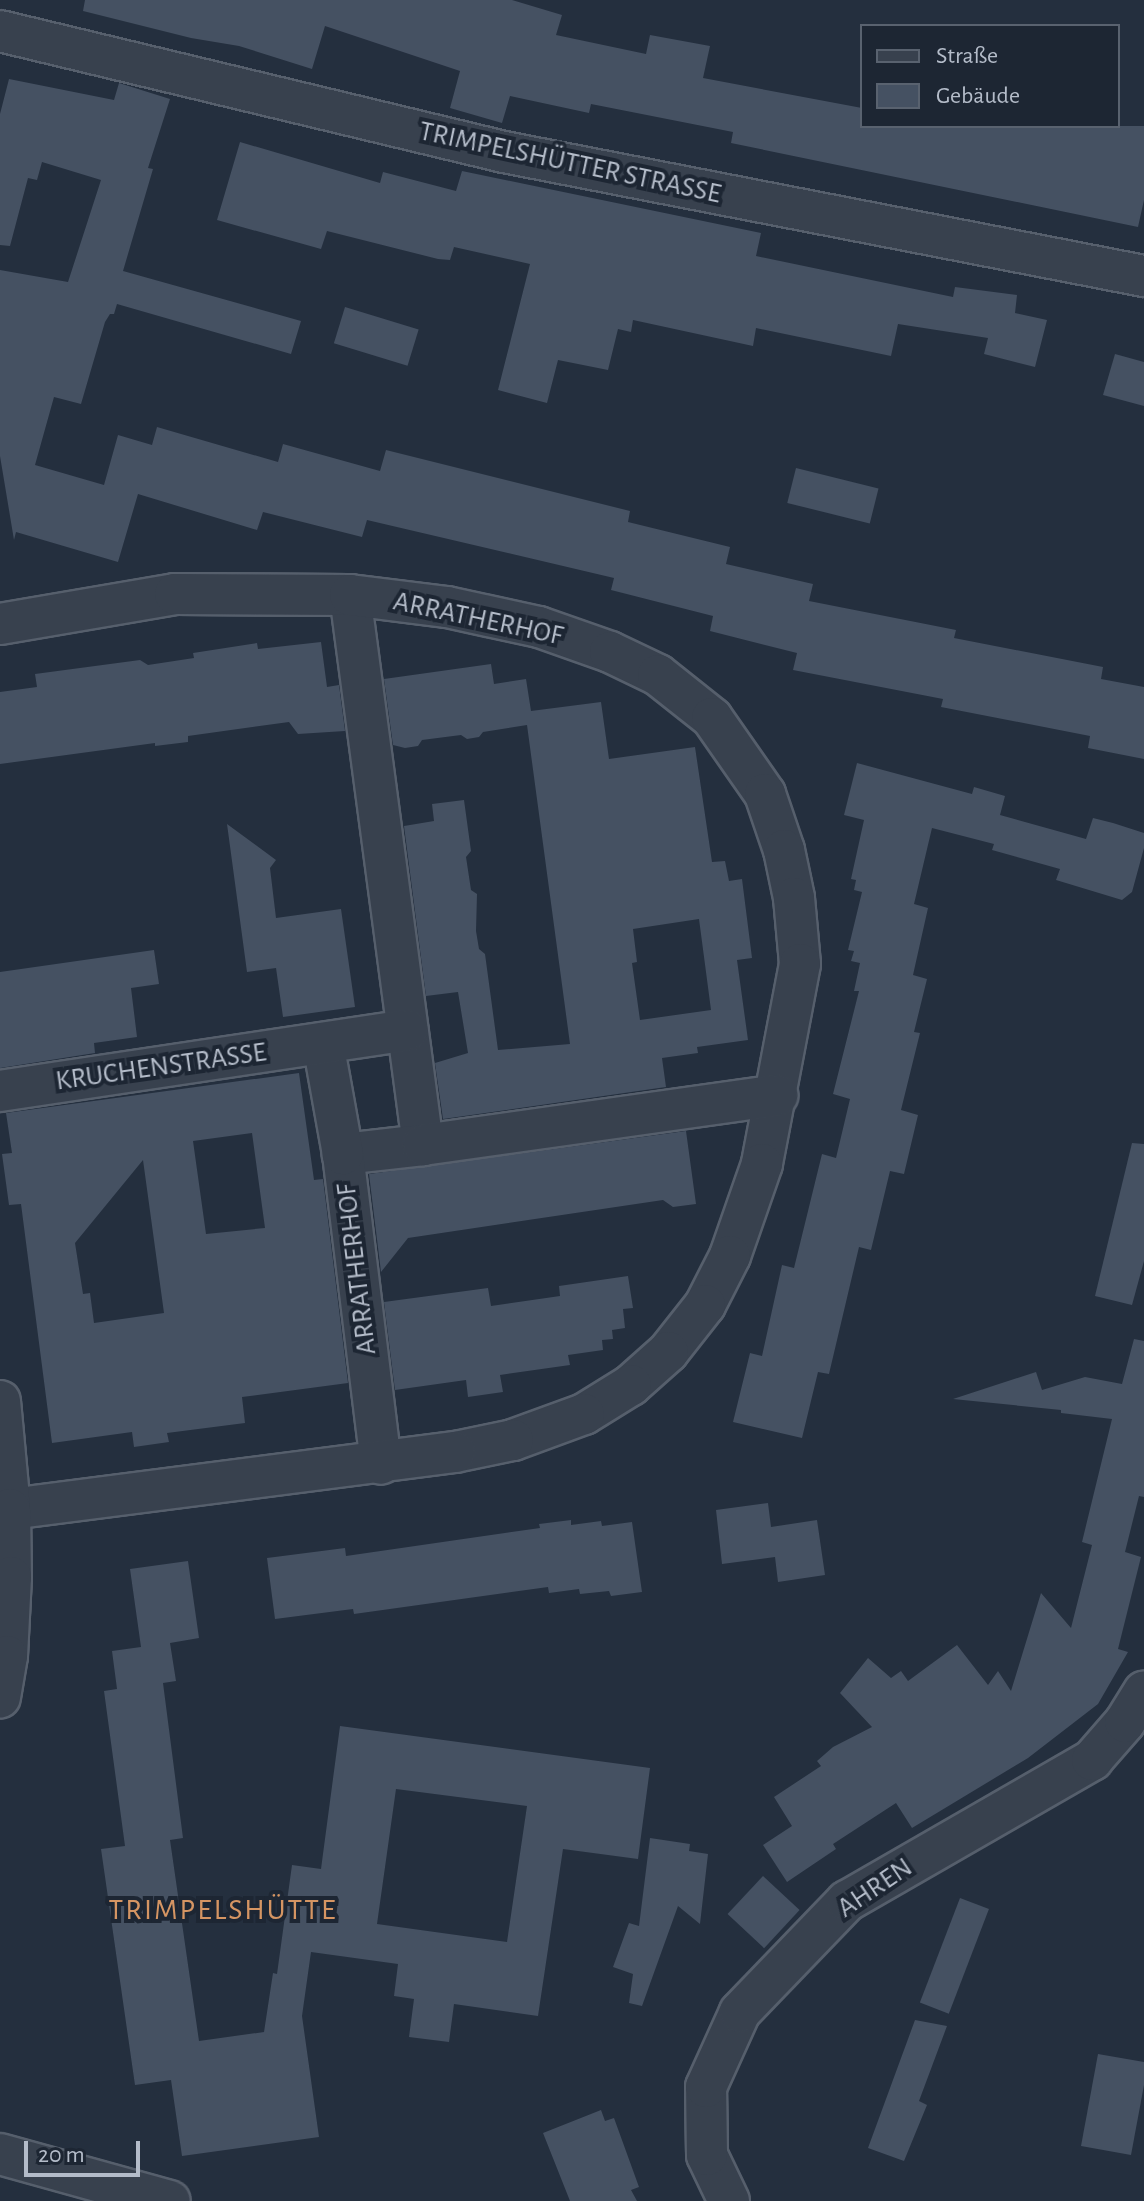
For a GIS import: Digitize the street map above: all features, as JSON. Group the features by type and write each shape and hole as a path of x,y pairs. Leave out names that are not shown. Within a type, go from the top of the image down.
{"street":[{"name":"TRIMPELSHÜTTER STRASSE","path":"0,31 504,152 1144,276"},
{"name":"ARRATHERHOF","path":"0,624 175,594 350,595 447,607 539,627 610,652 658,675 712,718 765,794 784,850 794,898 800,964 762,1164 730,1256 705,1305 668,1352 631,1385 584,1414 513,1440 381,1464 10,1509"},
{"name":"ARRATHERHOF","path":"350,595 423,1145"},
{"name":"KRUCHENSTRASSE","path":"0,1091 407,1030"},
{"path":"323,1043 343,1154"},
{"name":"ARRATHERHOF","path":"381,1464 343,1154 777,1095"},
{"path":"0,1401 10,1509 9,1624 0,1697"},
{"name":"AHREN","path":"729,2201 707,2155 706,2087 740,2012 847,1901 1092,1760 1125,1722 1144,1692"},
{"path":"0,2154 170,2201"}],"building":[{"path":"85,0 512,0 562,15 556,35 646,54 650,35 710,46 703,78 860,108 860,128 1144,126 1144,200 1138,227 731,143 733,132 591,104 589,113 510,96 502,123 450,108 460,71 325,26 312,69 239,46 191,38 83,11"},
{"path":"9,79 114,100 119,83 170,99 148,168 153,169 123,271 301,321 291,354 117,304 114,314 110,314 105,322 81,404 54,397 35,465 104,485 118,435 152,445 157,427 278,462 283,444 380,471 386,450 630,511 628,522 730,547 726,564 813,584 809,601 956,630 954,638 1103,667 1101,679 1144,687 1144,759 1088,748 1090,736 941,707 943,699 793,670 797,653 710,631 713,616 611,590 614,578 367,520 362,537 263,512 257,530 138,494 118,562 16,532 14,540 0,456 0,270 68,282 101,180 42,162 37,180 28,178 10,246 0,245 0,114"},
{"path":"240,142 380,183 383,172 456,191 462,171 761,233 756,256 953,297 955,287 1017,295 1015,313 1047,320 1035,367 984,354 988,338 898,324 891,356 756,328 753,346 633,320 631,332 618,329 608,370 558,360 547,403 498,390 530,264 454,247 450,260 438,259 327,231 321,249 217,220"},
{"path":"345,307 419,330 408,366 334,343"},
{"path":"1115,354 1144,362 1144,406 1103,395"},
{"path":"796,468 878,489 870,523 787,503"},
{"path":"321,642 327,687 339,685 345,731 298,734 289,722 188,736 188,742 155,746 155,743 0,764 0,692 37,687 35,674 140,660 148,665 194,658 193,653 257,643 258,649"},
{"path":"491,664 494,684 526,679 531,711 601,702 609,759 695,747 712,862 725,861 729,881 742,879 752,958 737,960 748,1040 697,1047 698,1053 662,1058 666,1087 443,1119 435,1063 468,1053 458,992 426,996 404,826 434,821 432,804 464,800 471,851 466,857 471,890 477,894 476,931 479,949 485,954 498,1050 570,1044 527,725 483,732 479,737 467,739 461,735 422,740 418,746 405,748 393,745 384,679","holes":["699,919 711,1010 640,1020 632,963 637,962 633,929"]},
{"path":"857,763 972,794 974,787 1005,796 1000,815 1086,839 1093,818 1113,823 1144,833 1144,848 1132,892 1122,900 1056,880 1060,869 992,850 994,844 932,828 914,904 928,908 913,975 927,979 914,1032 920,1033 901,1110 918,1115 904,1174 890,1171 871,1250 859,1247 829,1374 818,1372 802,1438 733,1422 750,1353 762,1356 782,1265 794,1268 822,1154 836,1158 850,1099 833,1094 859,991 854,991 860,963 851,961 854,951 848,950 862,892 854,890 856,880 851,879 864,820 844,815"},
{"path":"227,824 276,860 270,868 276,918 341,909 355,1007 283,1017 276,968 247,972"},
{"path":"154,950 159,984 131,988 137,1037 94,1043 95,1053 0,1068 0,972"},
{"path":"299,1073 314,1180 323,1179 348,1383 242,1397 245,1423 167,1433 169,1442 134,1447 132,1432 52,1443 21,1204 9,1205 2,1154 12,1153 6,1113","holes":["252,1133 265,1228 206,1234 193,1141","143,1160 164,1313 94,1323 90,1293 83,1294 75,1243"]},
{"path":"686,1131 696,1204 673,1207 663,1200 408,1238 381,1272 369,1174"},
{"path":"1132,1143 1144,1144 1144,1261 1132,1305 1095,1296"},
{"path":"628,1276 633,1308 623,1309 625,1328 612,1330 613,1339 602,1340 603,1350 568,1355 570,1365 500,1375 503,1392 468,1397 466,1380 395,1390 384,1302 488,1288 491,1306 560,1296 559,1286"},
{"path":"1134,1339 1144,1341 1144,1497 1139,1496 1125,1552 1141,1557 1118,1649 1128,1652 1098,1704 1028,1758 912,1828 896,1803 833,1844 836,1849 787,1882 763,1845 792,1826 774,1797 821,1766 817,1761 833,1747 872,1727 840,1693 868,1658 891,1678 901,1671 908,1681 957,1645 988,1685 998,1671 1011,1691 1041,1593 1071,1628 1092,1545 1082,1542 1112,1419 1061,1413 1061,1410 953,1399 1036,1372 1042,1390 1085,1377 1122,1384"},
{"path":"768,1503 771,1527 817,1520 825,1575 778,1582 775,1557 722,1564 716,1510"},
{"path":"571,1520 571,1525 601,1521 602,1526 632,1522 642,1592 611,1596 609,1591 580,1594 579,1589 549,1593 548,1587 354,1614 353,1609 275,1619 267,1558 345,1548 346,1556 540,1528 539,1524"},
{"path":"188,1561 199,1638 170,1643 176,1681 163,1683 183,1838 170,1840 199,2041 264,2032 273,1973 277,1974 292,1865 321,1869 340,1726 650,1768 638,1859 563,1849 538,2016 454,2004 449,2042 409,2037 414,1999 394,1996 398,1964 311,1952 302,2016 319,2137 182,2156 171,2080 135,2085 101,1849 125,1846 104,1691 117,1689 112,1651 141,1647 130,1569","holes":["396,1789 527,1806 507,1942 377,1924"]},
{"path":"650,1838 690,1844 689,1851 708,1854 700,1924 678,1906 642,2006 629,2003 633,1974 613,1967 629,1923 639,1926"},
{"path":"763,1876 800,1910 764,1948 728,1914"},
{"path":"960,1898 989,1909 949,2014 920,2003"},
{"path":"915,2020 947,2026 919,2101 927,2105 904,2161 868,2148"},
{"path":"1098,2054 1144,2062 1144,2085 1131,2155 1081,2146"},
{"path":"601,2110 605,2121 614,2118 639,2187 631,2190 637,2201 570,2201 543,2133"}],"district":[{"name":"TRIMPELSHÜTTE","path":"223,1910"}]}
